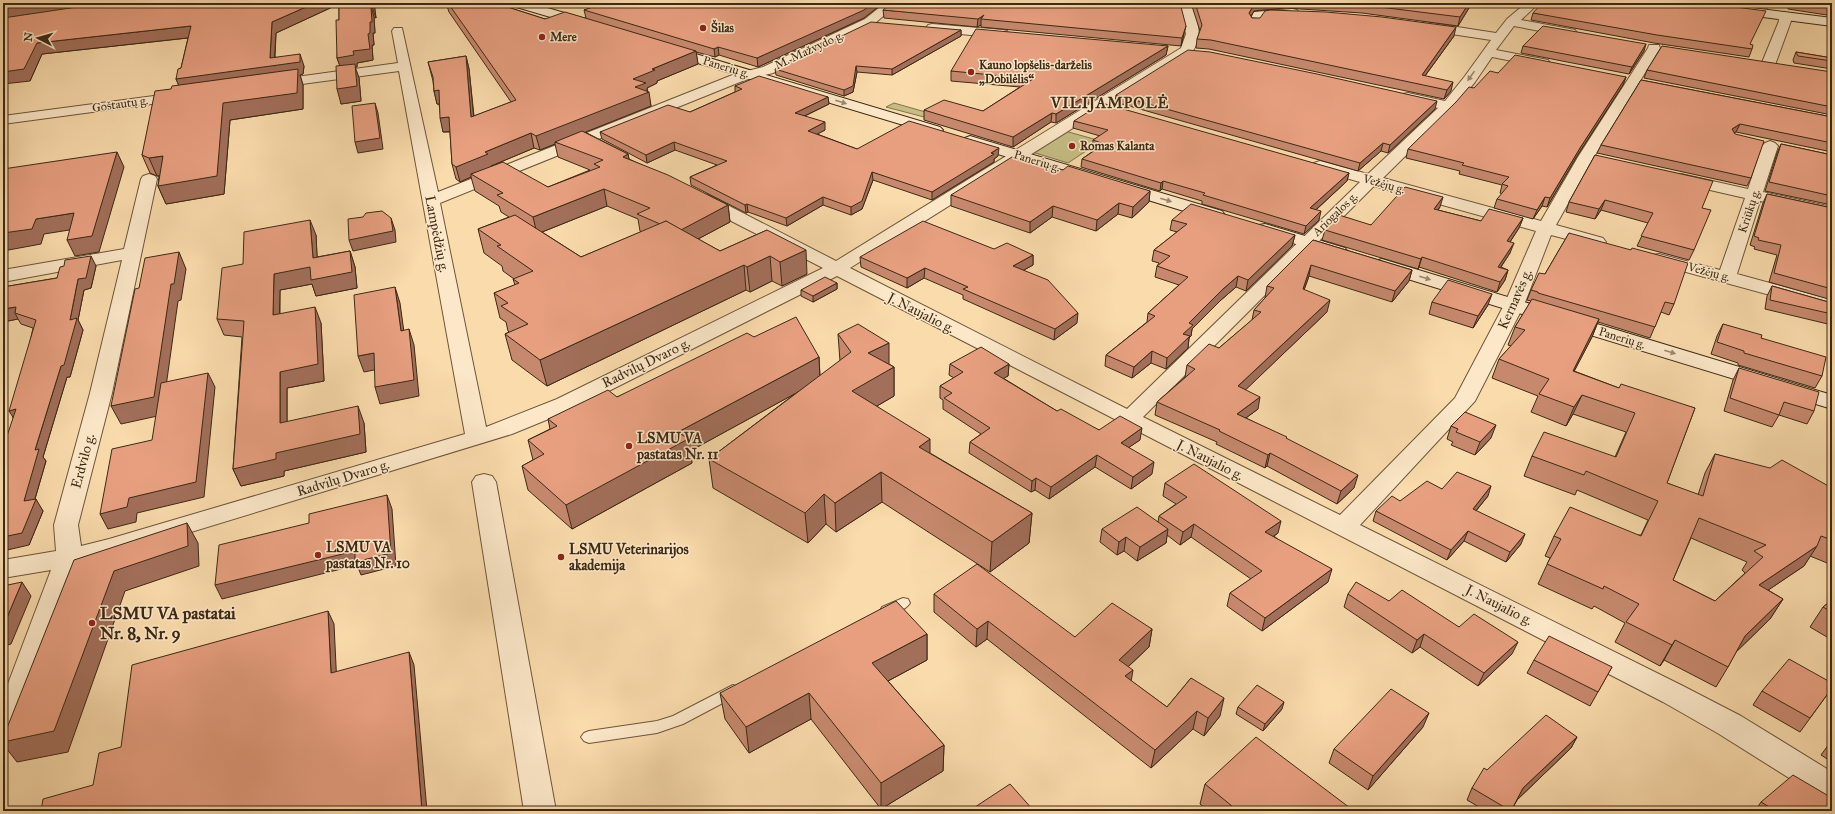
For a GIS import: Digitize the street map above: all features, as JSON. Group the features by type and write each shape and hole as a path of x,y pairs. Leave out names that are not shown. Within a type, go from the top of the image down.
{"street":[{"path":"517,3 600,28"},
{"name":"M. Mažvydo g.","path":"431,201 584,138 750,74 768,70 869,22 892,3"},
{"path":"1185,3 1194,34 1192,44 1186,51"},
{"name":"Ariogalos g.","path":"1129,419 1279,272 1307,242 1448,106 1470,79 1511,22 1533,3"},
{"path":"1686,3 1832,22"},
{"path":"1255,22 1258,15 1268,13 1306,14"},
{"path":"1768,65 1785,21 1784,16"},
{"path":"869,22 884,24"},
{"path":"1511,22 1586,35"},
{"path":"1413,24 1499,37"},
{"path":"922,27 1014,35"},
{"name":"Lampėdžių g.","path":"398,31 477,438"},
{"name":"Panerių g.","path":"659,47 1229,218"},
{"name":"Kernavės g.","path":"1344,527 1464,401 1514,305 1545,229 1593,159 1633,81 1654,48"},
{"path":"1163,49 1202,53"},
{"name":"Radvilų Dvaro g.","path":"3,569 69,558 110,548 477,438 504,429 564,404 836,269 1016,155 1186,51"},
{"path":"1488,52 1557,66"},
{"path":"1752,63 1782,67"},
{"path":"257,86 404,66"},
{"name":"Goštautų g.","path":"3,120 196,94"},
{"path":"1394,94 1448,106"},
{"path":"1099,104 1122,110"},
{"path":"584,138 612,153"},
{"name":"Kriūkų g.","path":"1726,277 1771,146"},
{"name":"Vežėjų g.","path":"1303,161 1370,181 1613,247"},
{"path":"1662,174 1832,212"},
{"name":"Erdvilo g.","path":"3,736 69,558 66,525 101,393 131,253 149,179"},
{"name":"J. Naujalio g.","path":"682,189 1129,419 1673,694 1730,725 1832,788"},
{"name":"Panerių g.","path":"1252,225 1832,402"},
{"path":"3,276 131,253"},
{"name":"Vežėjų g.","path":"1643,255 1832,306"},
{"path":"484,482 540,811"}],"lane":[{"path":"871,619 903,603"},
{"path":"589,737 657,727 678,720 746,685"}],"shaded area":[{"path":"894,103 929,113 924,117 886,107"},
{"path":"1065,131 1101,141 1068,163 1032,152"}],"building":[{"path":"3,3 32,3 3,7"},
{"path":"104,3 315,3 272,22 270,58 300,54 300,62 176,79 178,69 181,68 191,26 37,43 24,69 3,72 3,18"},
{"path":"339,3 372,3 372,22 370,22 370,33 368,34 370,49 353,51 354,55 337,58 336,20 339,20"},
{"path":"448,3 495,3 545,19 565,12 696,51 652,69 655,70 633,79 646,83 635,87 649,92 536,136 531,133 485,152 488,154 456,167 452,164 449,117 440,118 439,90 434,91 433,77 428,62 466,56 471,117 516,100"},
{"path":"605,3 873,3 864,10 757,58 718,47 714,49 584,10"},
{"path":"891,3 1180,3 1186,26 1182,38 981,19 984,15 978,19 883,10"},
{"path":"1195,3 1255,3 1249,13 1252,18 1260,18 1265,11 1270,10 1326,12 1382,17 1456,27 1422,75 1453,82 1447,90 1211,40 1197,39 1202,25"},
{"path":"1339,3 1469,3 1460,17"},
{"path":"1542,3 1705,3 1766,11 1750,44 1753,45 1752,49 1657,35 1533,13"},
{"path":"1810,3 1829,3 1831,6"},
{"path":"871,22 961,30 892,69 856,66 853,86 844,90 775,69 780,67 777,67"},
{"path":"1543,26 1646,44 1632,67 1523,46"},
{"path":"976,29 1168,46 1056,114 1052,113 1013,137 924,110 944,100 983,111 1033,79 951,71"},
{"path":"1662,46 1832,72 1832,107 1647,70"},
{"path":"1188,50 1210,52 1437,101 1390,145 1383,143 1360,163 1116,95"},
{"path":"1796,52 1832,58 1832,61 1798,56"},
{"path":"1515,55 1626,77 1550,198 1545,197 1537,210 1497,199 1508,186 1502,184 1509,177 1462,165 1464,163 1408,149 1456,102 1469,87 1474,88 1490,71 1498,73"},
{"path":"355,64 357,86 337,89 336,66"},
{"path":"298,69 297,93 223,103 217,176 158,186 163,156 149,158 142,155 155,91 171,89 172,86"},
{"path":"759,76 828,97 795,113 825,122 808,131 857,149 909,121 999,148 991,153 994,154 932,192 872,172 862,201 851,207 823,197 786,218 747,204 745,205 690,177 727,161 674,142 646,155 600,132 668,105 690,112 742,89 735,86"},
{"path":"1641,80 1832,117 1832,143 1740,124 1732,129 1735,134 1764,141 1751,178 1601,145"},
{"path":"375,103 380,138 355,142 352,106"},
{"path":"1102,103 1349,173 1310,208 1321,211 1306,226 1203,195 1205,193 1163,181 1161,183 1082,159 1104,144 1093,140 1108,130 1074,121"},
{"path":"582,131 628,154 623,157 668,175 728,205 681,230 666,221 660,224 637,214 650,208 604,189 533,217 497,195 503,193 471,174 503,162 548,187 600,167 594,164 603,160 555,142"},
{"path":"1781,144 1832,155 1832,196 1769,182"},
{"path":"117,152 92,236 67,240 74,213 36,219 32,229 3,233 3,169"},
{"path":"1595,155 1713,181 1702,208 1711,210 1694,250 1641,236 1653,213 1605,200 1599,209 1569,202"},
{"path":"1012,157 1044,167 1047,165 1063,170 1068,166 1150,191 1133,207 1119,203 1097,220 1053,206 1030,222 951,195"},
{"path":"1405,187 1443,197 1434,209 1481,221 1489,209 1523,218 1507,241 1514,243 1498,267 1508,270 1500,282 1422,257 1421,259 1325,230 1339,215 1371,225"},
{"path":"1767,194 1832,208 1832,289 1774,273 1781,245 1758,240 1759,238 1754,236"},
{"path":"1191,204 1295,235 1248,280 1238,276 1223,289 1189,323 1193,325 1183,334 1190,336 1167,358 1152,351 1134,367 1106,355 1155,316 1148,313 1188,277 1157,266 1170,256 1154,250 1187,224 1172,220"},
{"path":"382,211 391,218 393,231 349,240 348,219 363,217 366,213"},
{"path":"515,215 581,257 666,221 720,251 767,230 806,250 780,262 770,256 747,267 744,265 540,360 505,334 528,324 501,306 508,303 494,293 519,283 513,279 533,271 497,246 501,245 478,229"},
{"path":"310,220 313,258 350,251 352,272 311,280 310,267 274,274 273,315 315,307 318,364 280,372 280,423 358,406 360,434 276,453 276,459 233,469 244,321 217,319 222,268 243,264 244,232"},
{"path":"923,221 994,249 1007,243 1033,255 1013,266 1048,280 1078,313 1055,329 963,289 968,287 925,268 907,278 860,257"},
{"path":"1569,233 1631,250 1632,248 1688,263 1674,304 1665,302 1655,327 1531,290 1539,273 1545,274"},
{"path":"1313,240 1412,270 1395,291 1311,265 1303,289 1330,300 1238,386 1260,397 1237,414 1287,437 1286,438 1358,475 1341,491 1270,453 1268,455 1219,431 1220,430 1157,402 1195,369 1187,365 1209,344 1219,348 1261,312 1254,310 1274,288 1267,286"},
{"path":"179,252 174,284 171,284 154,397 111,406 135,289 139,288 145,258"},
{"path":"91,256 86,278 78,279 70,320 77,318 64,365 61,366 35,450 39,449 24,501 36,499 22,533 3,537 3,448 16,409 9,411 36,320 15,313 16,307 3,309 3,287 57,278 60,267 64,266 65,260"},
{"path":"825,277 837,283 813,296 801,290"},
{"path":"1448,280 1492,294 1478,316 1432,302"},
{"path":"1772,286 1832,303 1832,314 1770,300"},
{"path":"395,287 401,331 409,329 414,380 375,387 374,353 358,356 354,295"},
{"path":"1532,299 1599,319 1573,371 1619,388 1621,384 1695,408 1667,483 1703,496 1715,454 1770,468 1782,460 1832,488 1832,540 1821,536 1817,546 1759,585 1783,599 1745,636 1728,667 1675,640 1672,645 1626,622 1639,604 1604,586 1603,589 1547,564 1561,539 1554,536 1570,507 1641,536 1658,501 1586,471 1584,475 1532,456 1544,432 1616,457 1635,413 1582,395 1574,407 1539,394 1549,379 1499,359 1525,330 1515,327","holes":["1699,518 1766,545 1754,551 1763,557 1715,601 1673,580"]},
{"path":"796,317 819,357 678,432 688,439 566,505 522,466 544,454 528,440 557,426 548,419 608,390 617,397 747,333 754,337"},
{"path":"858,324 889,343 868,353 894,367 852,391 930,439 919,447 1032,513 992,542 881,472 835,503 824,494 805,513 709,459 851,352 838,334"},
{"path":"1723,324 1762,335 1761,338 1826,357 1822,376 1744,353 1744,351 1717,342"},
{"path":"981,347 1009,364 994,373 1057,411 1061,409 1099,430 1120,416 1142,428 1121,443 1154,462 1133,477 1097,455 1051,487 1036,478 1032,481 970,442 990,428 944,398 952,393 940,386 963,372 950,364"},
{"path":"1739,368 1819,392 1814,411 1784,402 1779,415 1730,398"},
{"path":"208,373 196,482 129,498 127,507 100,514 112,449 152,440 161,383"},
{"path":"1465,412 1496,425 1480,442 1456,432 1458,429 1451,426"},
{"path":"1194,464 1281,521 1265,532 1332,569 1265,618 1230,593 1262,571 1194,524 1183,532 1159,516 1187,497 1165,483"},
{"path":"1457,472 1491,486 1473,509 1525,534 1510,552 1468,531 1451,550 1376,511 1392,496 1400,501 1427,481 1442,489"},
{"name":"LSMU VA pastatas Nr. 10","path":"387,495 391,553 355,562 355,551 215,585 219,545 309,523 309,514"},
{"path":"1137,507 1168,529 1140,547 1126,537 1119,542 1102,529"},
{"path":"187,523 188,546 114,571 54,731 3,742 3,738 74,560"},
{"path":"977,564 1075,637 1112,603 1152,629 1119,660 1133,670 1125,676 1167,707 1191,678 1224,698 1208,718 1197,711 1155,750 988,621 977,629 934,594"},
{"path":"22,582 3,627 3,586"},
{"path":"1356,582 1389,601 1402,590 1459,627 1474,614 1518,642 1484,673 1424,634 1417,640 1348,594"},
{"path":"1832,600 1832,612 1823,607"},
{"path":"896,601 927,634 872,663 944,745 881,783 809,693 746,727 720,693"},
{"path":"328,611 331,673 409,652 422,811 41,811 43,799 93,785 99,753 121,747 132,665"},
{"path":"1549,636 1612,667 1598,692 1534,660"},
{"path":"1789,659 1832,683 1832,688 1810,718 1762,691"},
{"path":"1257,685 1284,702 1265,724 1238,707"},
{"path":"1391,689 1429,713 1373,776 1334,749"},
{"path":"1546,715 1577,737 1523,788 1511,811 1472,788 1484,768 1487,770"},
{"path":"1256,737 1354,811 1238,811 1205,784"},
{"path":"1793,775 1832,798 1832,811 1776,811 1761,802"},
{"path":"1010,784 1034,811 969,811"}],"place":[{"name":"Šilas","path":"703,28"},
{"name":"Mere","path":"542,37"},
{"name":"Kauno lopšelis-darželis „Dobilėlis“","path":"971,72"},
{"name":"Romas Kalanta","path":"1072,146"},
{"name":"LSMU VA pastatas Nr. 11","path":"629,446"},
{"name":"LSMU VA pastatas Nr. 10","path":"318,555"},
{"name":"LSMU Veterinarijos akademija","path":"561,557"},
{"name":"LSMU VA pastatai Nr. 8, Nr. 9","path":"92,623"}],"district":[{"name":"VILIJAMPOLĖ","path":"1110,103"}]}
